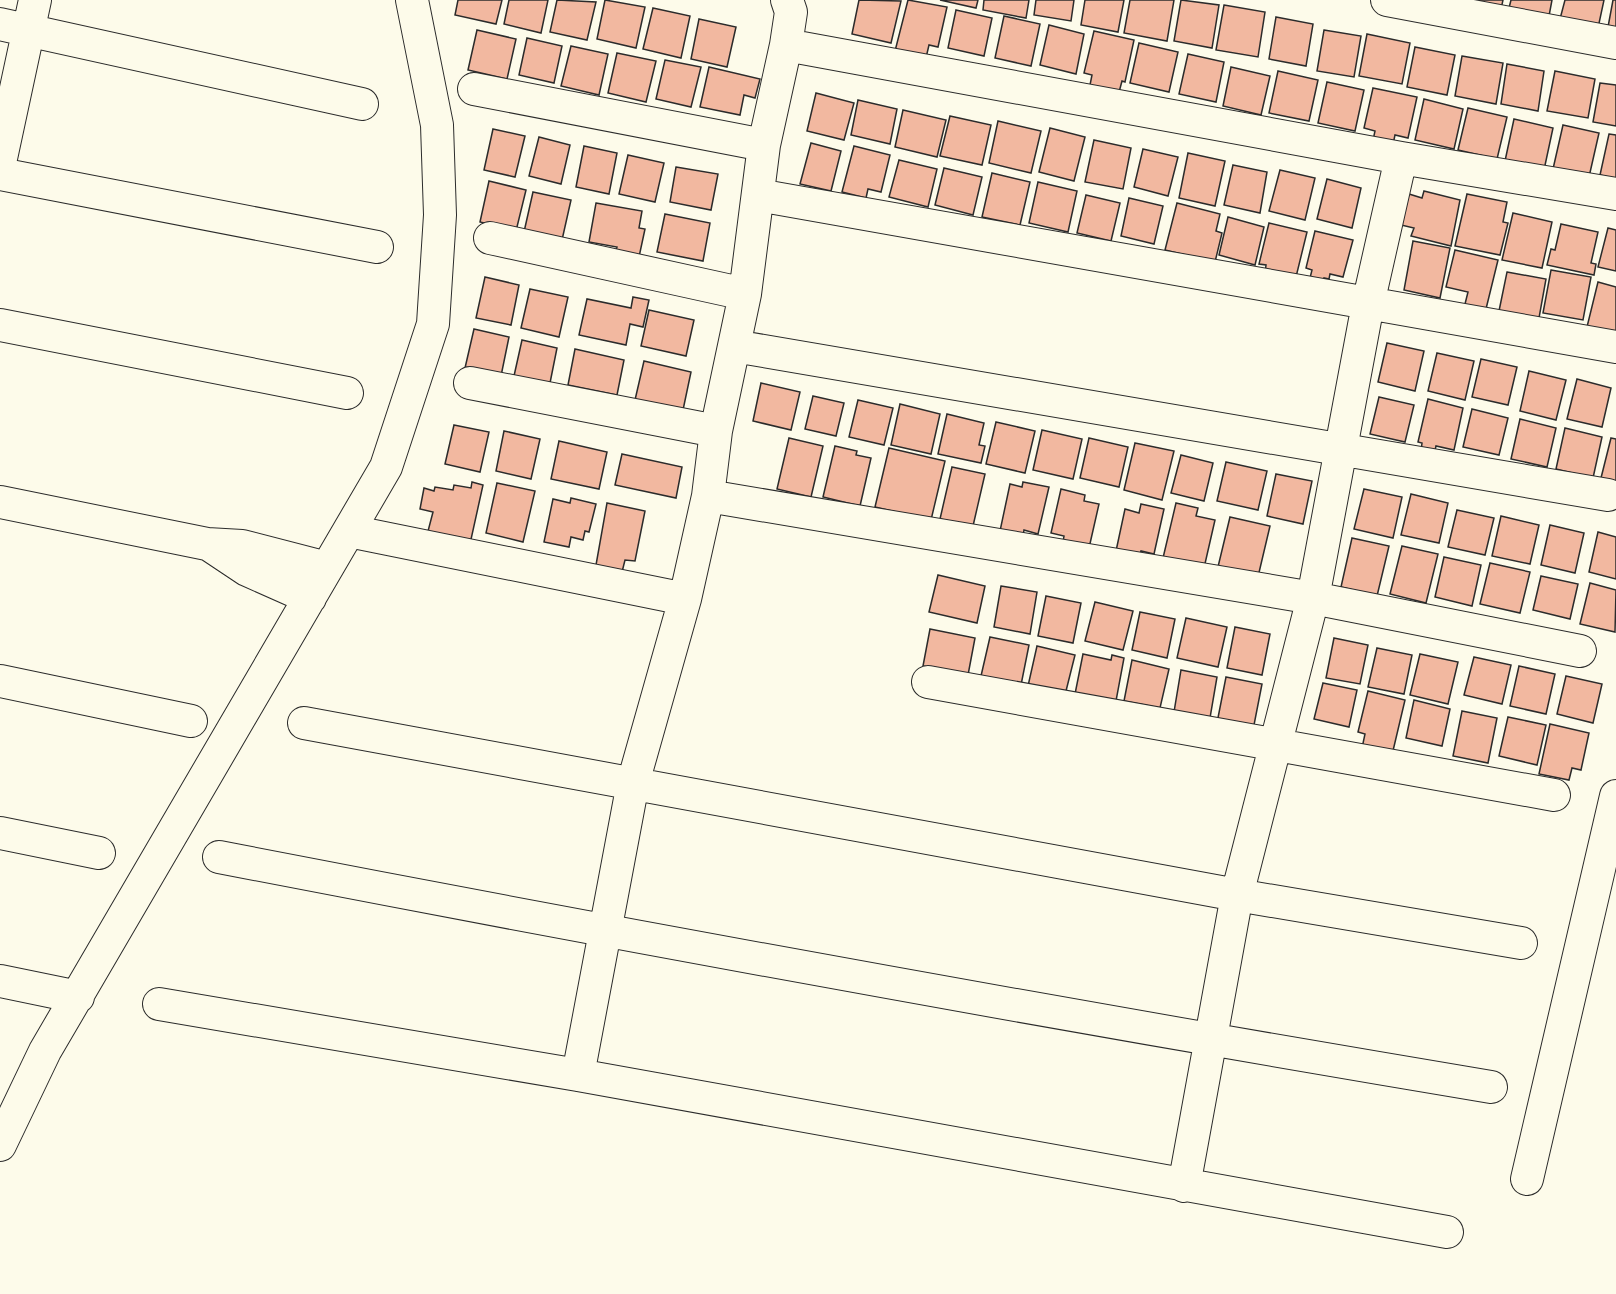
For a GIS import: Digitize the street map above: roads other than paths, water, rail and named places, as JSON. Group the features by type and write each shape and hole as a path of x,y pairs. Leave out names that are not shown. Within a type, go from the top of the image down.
{"street":[{"path":"0,163 15,27 35,0"},
{"path":"0,1145 45,1051 386,468 433,324 440,215 437,125 412,0"},
{"path":"578,1075 633,783 685,599 708,496 717,431 745,294 764,146 786,45 791,12 787,0"},
{"path":"1387,0 1616,43"},
{"path":"15,27 362,104"},
{"path":"786,45 1401,158 1616,194"},
{"path":"474,89 764,146"},
{"path":"1184,1186 1237,895 1313,598 1368,304 1401,158"},
{"path":"0,174 377,247"},
{"path":"758,195 1616,347"},
{"path":"490,238 745,294"},
{"path":"0,325 347,393"},
{"path":"734,346 1608,495"},
{"path":"470,383 717,431"},
{"path":"708,496 1313,598 1580,651"},
{"path":"0,502 207,544 243,546 327,568"},
{"path":"349,531 685,599"},
{"path":"207,544 247,570 310,597"},
{"path":"0,681 191,721"},
{"path":"928,682 1554,795"},
{"path":"304,723 1237,895 1521,943"},
{"path":"1527,1179 1616,796"},
{"path":"0,833 99,853"},
{"path":"219,857 605,932 1211,1040 1491,1087"},
{"path":"0,981 78,998"},
{"path":"159,1004 578,1075 1448,1232"}]}
